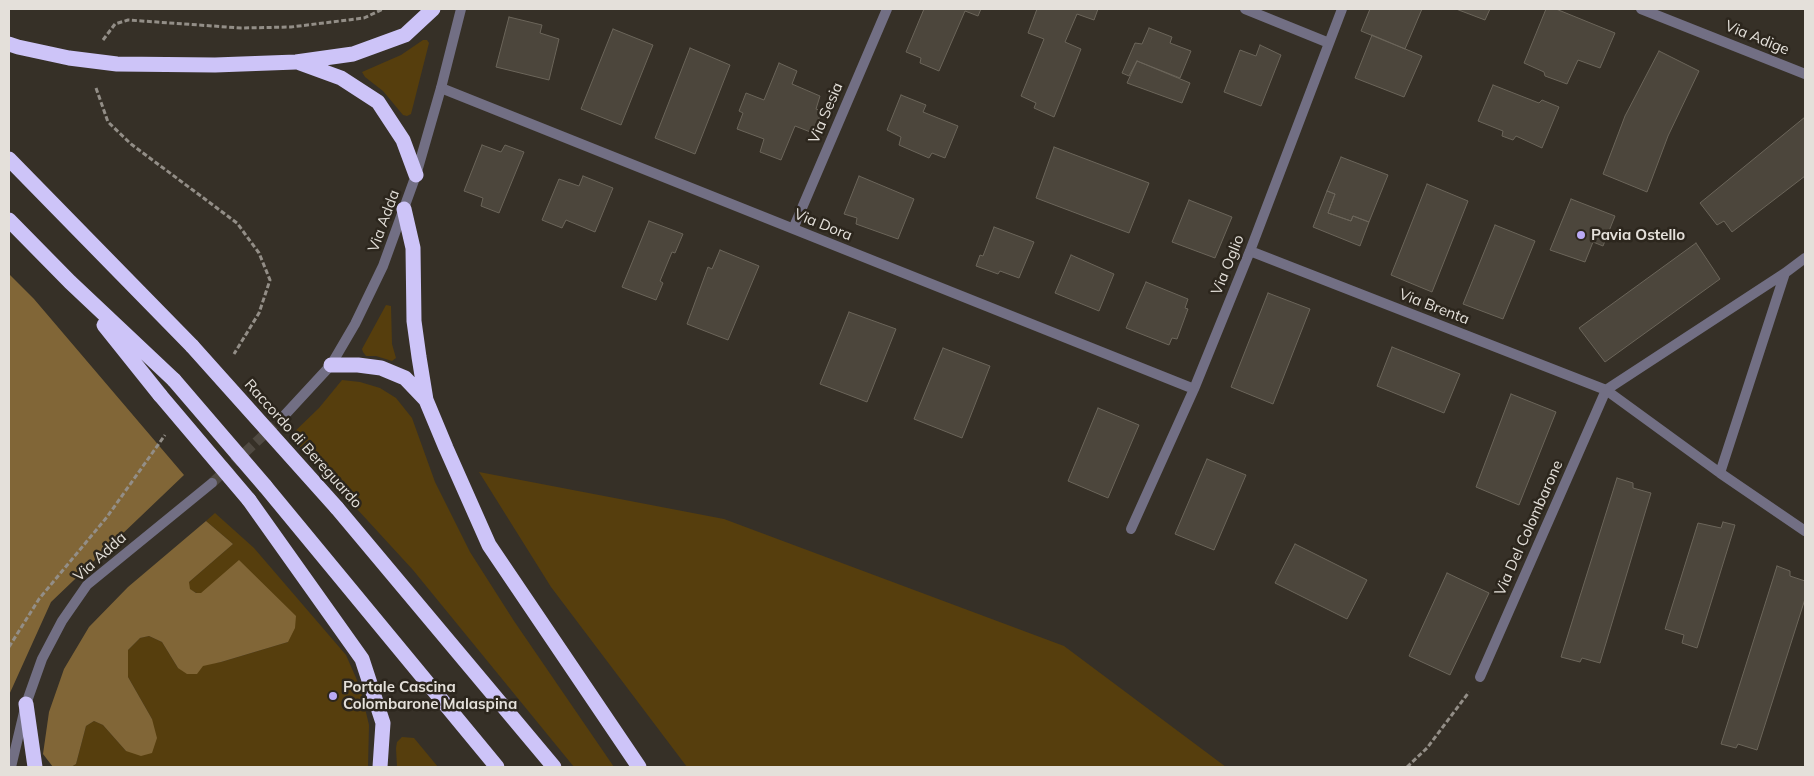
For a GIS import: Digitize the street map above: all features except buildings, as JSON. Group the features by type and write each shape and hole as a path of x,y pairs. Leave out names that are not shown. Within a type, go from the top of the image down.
{"highway":[{"path":"9,44 69,58 117,64 215,65 296,62 354,54 405,35 433,9"},
{"path":"296,62 341,78 378,102 403,140 416,175"},
{"name":"Raccordo di Bereguardo","path":"9,159 192,346 337,508 554,767"},
{"path":"404,209 413,248 414,321 426,400 446,448 489,545 638,767"},
{"path":"9,220 70,282 174,380 265,486 497,767"},
{"path":"70,282 160,395 249,500 362,659 383,724 380,767"},
{"path":"331,365 358,365 381,368 405,378 426,400"},
{"path":"26,704 35,767"}],"street":[{"name":"Via Adda","path":"282,418 331,365 355,324 384,266 416,175 441,88 460,9"},
{"name":"Via Sesia","path":"793,229 887,9"},
{"path":"1245,9 1329,43"},
{"name":"Via Oglio","path":"1131,529 1194,389 1250,251 1342,9"},
{"name":"Via Adige","path":"1641,9 1805,74"},
{"name":"Via Dora","path":"441,88 1194,389"},
{"name":"Via Brenta","path":"1250,251 1606,390"},
{"path":"1805,258 1606,390 1805,531"},
{"path":"1720,472 1785,273"},
{"name":"Via Del Colombarone","path":"1480,677 1606,390"},
{"name":"Via Adda","path":"11,767 26,704 42,659 62,621 87,585 212,483"}],"path":[{"path":"101,43 115,24 128,20 241,28 291,27 364,18 383,9"},
{"path":"96,88 108,122 131,144 237,223 259,252 270,280 259,313 234,354"},
{"path":"9,648 39,599 107,517 166,435"},
{"path":"1407,767 1427,748 1480,677"}],"shaded area":[{"path":"423,40 427,40 429,43 411,114 407,116 403,115 383,91 365,77 362,72 401,55"},
{"path":"9,274 34,299 184,475 51,602 9,695"},
{"path":"386,305 391,306 392,344 396,358 392,361 376,356 366,356 362,349"},
{"path":"342,380 360,382 380,388 396,398 412,418 435,482 470,552 514,621 614,767 574,767 413,570 290,436 319,408"},
{"path":"479,472 724,519 1064,646 1226,767 687,767 551,587"},
{"path":"215,513 254,548 346,655 360,687 369,725 368,767 71,767 76,764 86,726 94,721 103,725 126,751 152,719 128,677 128,650 140,638 149,636 162,642 178,668 221,662 288,642 189,589 189,582 233,544 206,521"},
{"path":"206,521 233,544 189,582 190,589 196,593 201,593 239,560 296,616 295,628 288,642 203,666 197,674 187,674 178,668 162,642 149,636 140,638 128,650 128,677 152,719 157,738 152,753 141,756 126,751 103,725 94,721 86,726 76,764 71,767 53,767 43,754 49,712 64,669 89,627 128,587"},
{"path":"402,737 414,738 438,767 397,767 397,742"}],"tunnel":[{"path":"212,483 282,418"}],"place":[{"name":"Pavia Ostello","path":"1581,235"},
{"name":"Portale Cascina Colombarone Malaspina","path":"333,696"}]}
